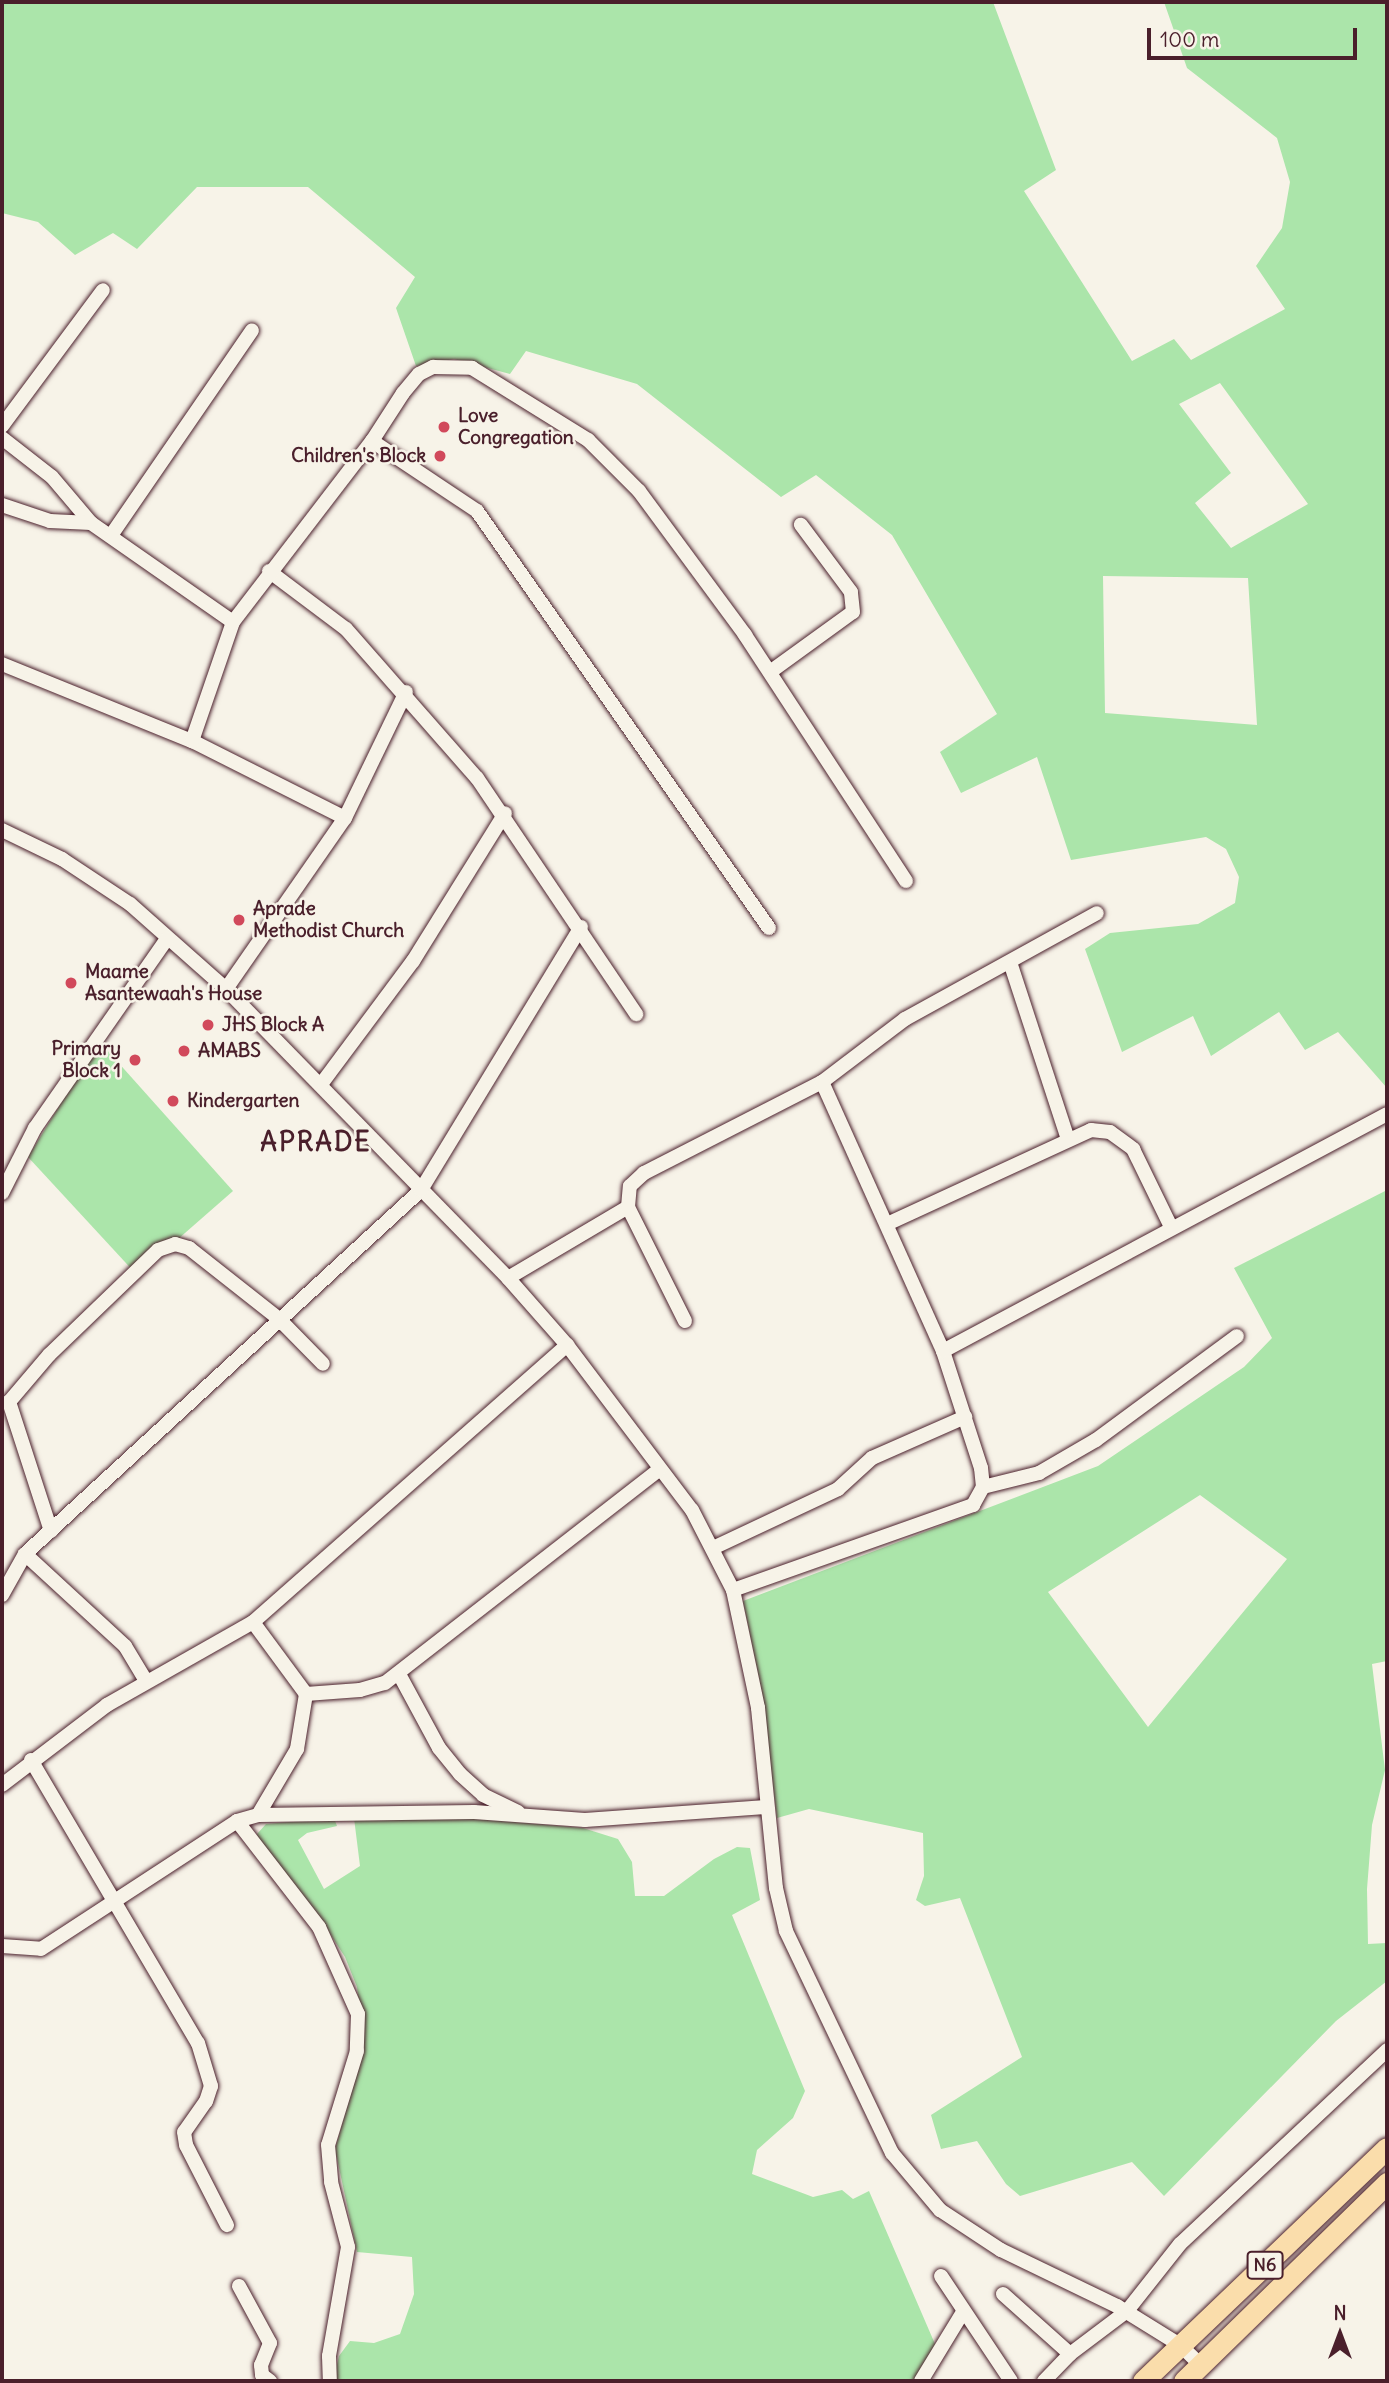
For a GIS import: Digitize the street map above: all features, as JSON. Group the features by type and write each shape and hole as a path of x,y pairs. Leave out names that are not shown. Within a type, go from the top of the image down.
{"highway":[{"name":"N6","path":"1143,2381 1387,2148"},
{"name":"N6","path":"1184,2381 1387,2183"}],"street":[{"path":"2,426 103,290"},
{"path":"112,534 252,330"},
{"path":"192,741 233,622 372,441 419,374 453,366 489,375 588,440 639,491 769,672 906,881"},
{"path":"2,438 52,477 91,523 112,534 233,622"},
{"path":"372,441 477,511 769,928"},
{"path":"2,505 50,521 91,523"},
{"path":"769,672 853,612 851,592 801,525"},
{"path":"269,572 346,629 406,692 505,813 636,1014"},
{"path":"2,664 192,741 345,818"},
{"path":"226,989 345,818 406,692"},
{"path":"322,1083 413,961 505,813"},
{"path":"2,830 62,859 130,904 226,989 322,1083 421,1190 508,1278 566,1345 715,1547 733,1590 758,1708 766,1807 786,1931 892,2153 914,2185 940,2210 1001,2250 1126,2311 1180,2346 1201,2365"},
{"path":"685,1321 628,1207 630,1186 643,1173 822,1082 894,1026 1097,913"},
{"path":"2,1595 25,1554 278,1318 421,1190 581,927"},
{"path":"2,1193 35,1128 167,939"},
{"path":"1010,962 1068,1139"},
{"path":"733,1590 973,1505 983,1487 965,1417 943,1351 822,1082"},
{"path":"943,1351 1387,1114"},
{"path":"887,1224 1091,1130 1110,1132 1125,1141 1171,1227"},
{"path":"508,1278 628,1207"},
{"path":"51,1531 9,1402 139,1263 166,1247 189,1248 278,1318 323,1364"},
{"path":"983,1487 1039,1473 1103,1436 1237,1336"},
{"path":"2,1784 31,1760 146,1681 253,1622 566,1345"},
{"path":"715,1547 838,1489 872,1458 965,1417"},
{"path":"306,1694 360,1690 399,1674 660,1469"},
{"path":"25,1554 125,1646 146,1681"},
{"path":"253,1622 306,1694 297,1749 258,1815"},
{"path":"399,1674 439,1748 460,1774 483,1795 525,1815"},
{"path":"31,1760 116,1900 207,2067 211,2086 206,2101 184,2132 186,2145 227,2225"},
{"path":"2,1946 41,1949 237,1821 258,1815 525,1815 585,1820 766,1807"},
{"path":"237,1821 319,1927 358,2014 357,2051 328,2145 331,2182 348,2247 329,2356 330,2381"},
{"path":"1044,2381 1070,2354 1126,2311 1180,2244 1387,2050"},
{"path":"941,2276 962,2312 1011,2381"},
{"path":"239,2286 271,2343 261,2365 262,2375 270,2381"},
{"path":"1003,2294 1070,2354"},
{"path":"921,2381 962,2312"}],"green space":[{"path":"2,2 993,2 1056,170 1024,191 1132,361 1174,339 1191,360 1285,309 1256,266 1282,228 1290,182 1277,138 1187,68 1164,2 1387,2 1387,1088 1338,1032 1305,1050 1279,1012 1211,1056 1193,1016 1122,1052 1085,949 1110,933 1198,924 1235,903 1239,877 1226,849 1206,837 1071,860 1037,757 961,793 940,752 997,714 892,535 816,475 781,497 637,384 526,351 510,374 454,359 416,366 396,308 415,277 308,187 197,187 137,249 113,233 75,255 38,222 2,213","holes":["1220,383 1308,504 1231,548 1195,503 1231,473 1179,404","1103,576 1248,578 1257,725 1105,713"]},
{"path":"99,1041 233,1191 137,1275 28,1157"},
{"path":"1387,1190 1387,1661 1372,1664 1385,1770 1372,1825 1367,1889 1368,1944 1387,1943 1387,1981 1336,2021 1164,2196 1132,2162 1020,2196 1006,2184 977,2141 941,2149 931,2115 1022,2057 960,1898 925,1906 916,1900 924,1876 923,1833 809,1809 777,1818 761,1688 743,1601 1098,1466 1244,1367 1272,1338 1234,1268","holes":["1200,1495 1287,1559 1148,1727 1048,1592"]},
{"path":"457,1817 583,1828 618,1839 632,1862 635,1896 664,1896 714,1859 737,1847 750,1848 760,1900 732,1915 805,2091 793,2118 757,2150 752,2174 813,2197 842,2190 853,2199 869,2191 935,2344 914,2381 333,2381 339,2356 350,2341 374,2343 400,2334 414,2294 412,2257 357,2252 335,2149 364,2048 357,1987 345,1957 316,1912 258,1845 257,1834 266,1824 334,1818 337,1826 307,1833 298,1840 324,1889 360,1866 354,1818"}],"place":[{"name":"Love Congregation","path":"444,427"},
{"name":"Children's Block","path":"440,456"},
{"name":"Aprade Methodist Church","path":"239,920"},
{"name":"Maame Asantewaah's House","path":"71,983"},
{"name":"JHS Block A","path":"208,1025"},
{"name":"AMABS","path":"184,1051"},
{"name":"Primary Block 1","path":"135,1060"},
{"name":"Kindergarten","path":"173,1101"}],"district":[{"name":"APRADE","path":"316,1142"}]}
